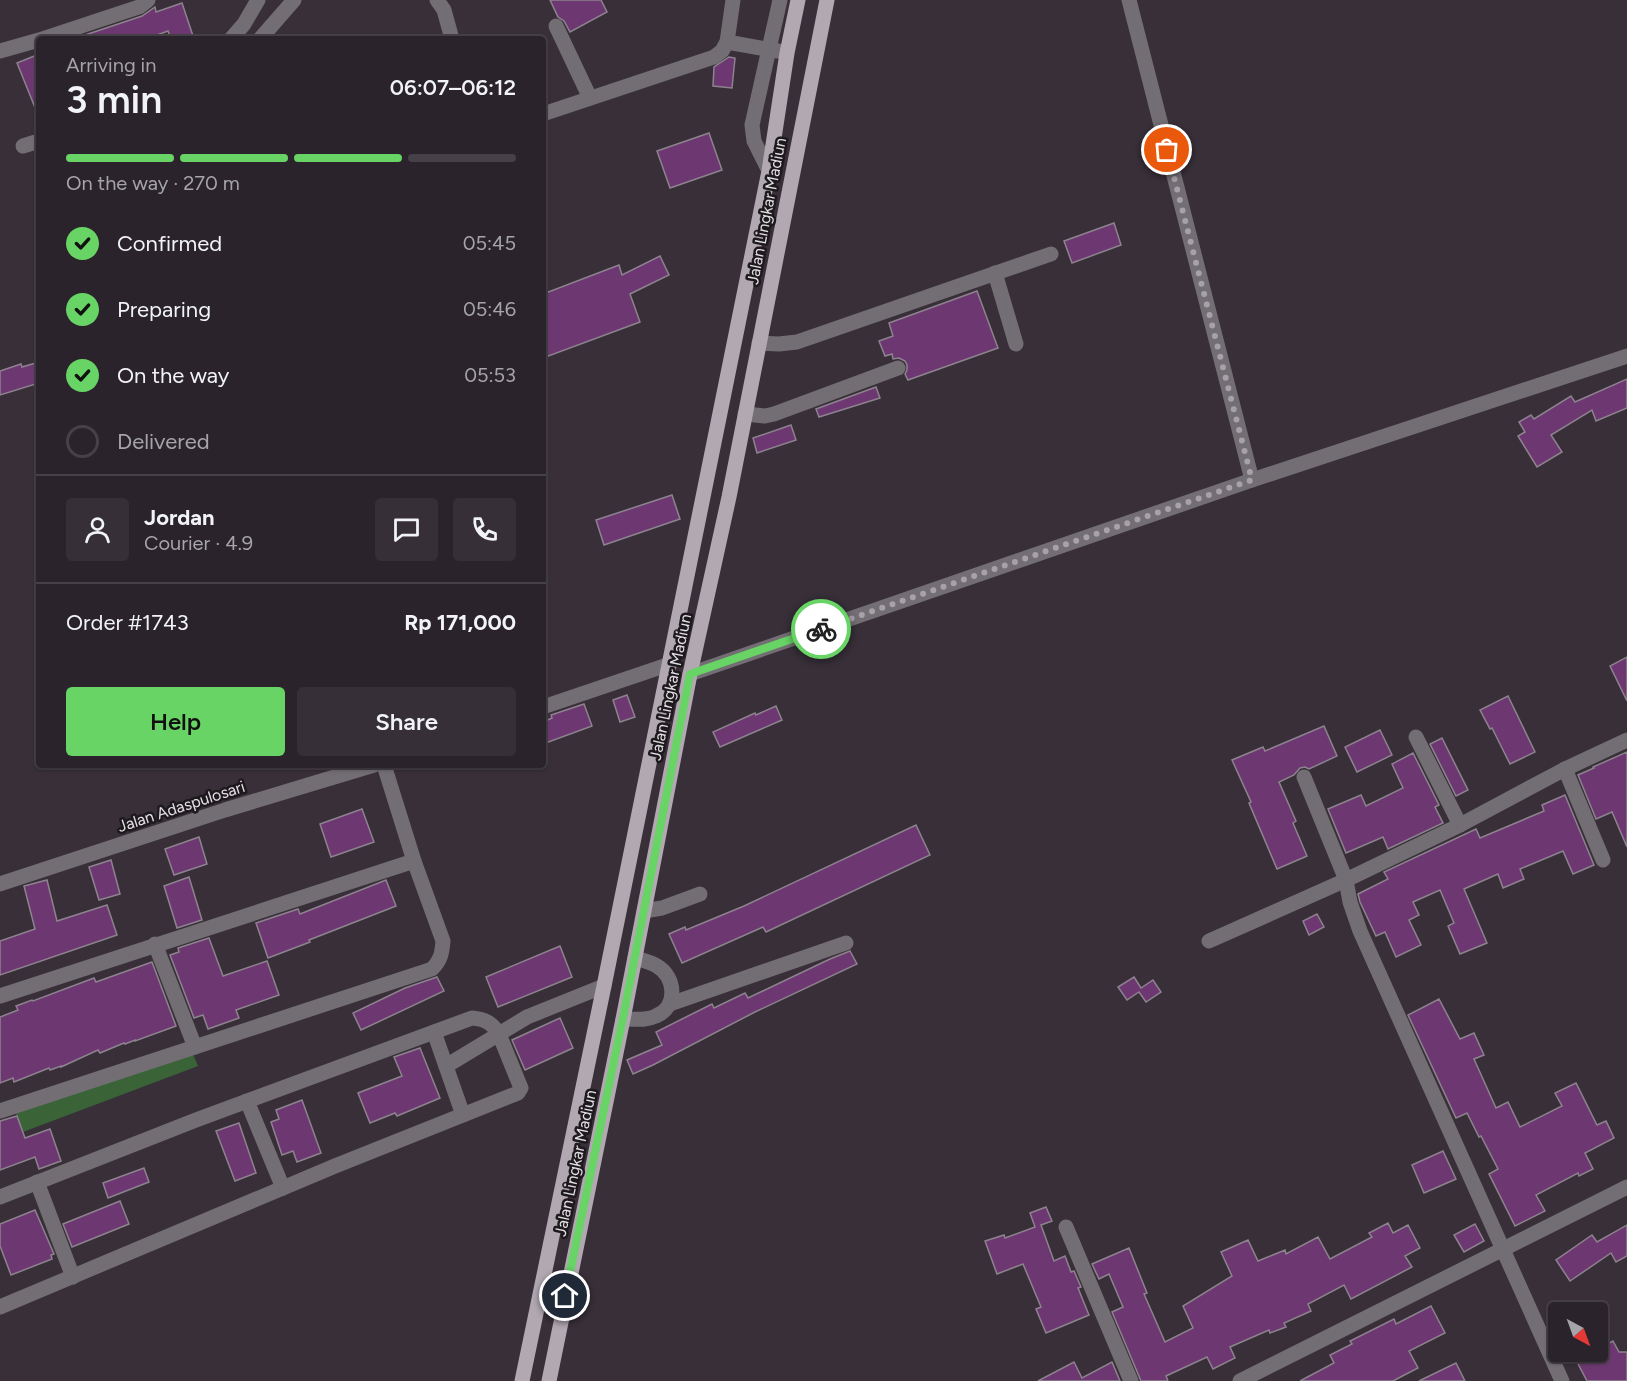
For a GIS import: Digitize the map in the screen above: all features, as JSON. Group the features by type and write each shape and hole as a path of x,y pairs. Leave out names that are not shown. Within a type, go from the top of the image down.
{"main road":[{"name":"Jalan Lingkar Madiun","path":"522,1381 769,171 787,53 798,0"},
{"name":"Jalan Lingkar Madiun","path":"549,1381 690,674 729,497 826,0"}],"street":[{"path":"49,36 139,7 148,0"},
{"path":"234,36 244,24 258,0"},
{"path":"263,36 294,0"},
{"path":"436,0 444,10 451,36"},
{"path":"546,113 714,57 722,51 727,42 733,0"},
{"path":"769,171 754,141 752,125 780,0"},
{"path":"1129,0 1252,480"},
{"path":"556,26 590,98"},
{"path":"0,51 36,40"},
{"path":"727,42 787,53"},
{"path":"23,146 36,142"},
{"path":"759,343 797,342 1051,254"},
{"path":"995,273 1016,344"},
{"path":"690,674 1252,480 1627,356"},
{"path":"745,414 765,416 774,414 898,368"},
{"path":"546,706 670,664"},
{"path":"1416,737 1460,825"},
{"path":"1209,941 1346,880 1627,740"},
{"name":"Jalan Adaspulosari","path":"0,884 225,810 364,768"},
{"path":"0,1111 432,969 442,954 442,941 385,768"},
{"path":"1565,769 1603,860"},
{"path":"1304,777 1346,880 1350,902 1360,931 1562,1381"},
{"path":"0,996 414,861"},
{"path":"644,911 662,908 700,894"},
{"path":"670,1004 846,943"},
{"path":"155,944 195,1047"},
{"path":"623,1018 645,1020 665,1011 670,1004 672,986 669,978 656,965 635,958"},
{"path":"446,1066 527,1017 604,986"},
{"path":"0,1197 247,1101 472,1018 481,1018 493,1024 521,1088 519,1093 283,1188 0,1307"},
{"path":"434,1032 463,1115"},
{"path":"247,1101 283,1188"},
{"path":"37,1182 73,1277"},
{"path":"1240,1381 1627,1187"},
{"path":"1066,1227 1131,1381"}],"green space":[{"path":"192,1052 198,1066 23,1132 15,1111"}],"building":[{"path":"550,0 601,0 607,12 570,32 564,21 558,17"},
{"path":"182,3 193,36 170,36 168,31 154,36 82,36 142,16 155,7 156,12"},
{"path":"36,55 36,110 17,63"},
{"path":"729,57 735,58 732,88 713,86 714,67"},
{"path":"709,133 722,170 670,188 657,151"},
{"path":"1114,223 1121,245 1072,263 1064,241"},
{"path":"660,256 669,275 630,294 640,322 546,357 546,293 619,265 622,275"},
{"path":"977,291 998,348 908,380 905,374 907,365 905,361 899,358 893,359 892,354 885,356 879,341 893,336 889,323"},
{"path":"36,363 36,384 0,395 0,371 21,364 22,367"},
{"path":"1627,379 1627,408 1596,421 1592,410 1551,435 1562,452 1537,467 1518,436 1525,432 1519,422 1531,415 1534,419 1571,396 1575,402"},
{"path":"876,387 880,398 819,417 816,409"},
{"path":"791,425 796,440 757,453 753,438"},
{"path":"672,495 680,519 604,545 596,520"},
{"path":"1627,657 1627,701 1610,666"},
{"path":"627,695 635,717 620,722 613,700"},
{"path":"1508,696 1535,752 1510,764 1480,710"},
{"path":"584,704 592,726 546,743 546,721 552,718 551,715"},
{"path":"776,706 782,720 720,747 713,732"},
{"path":"1324,726 1337,756 1309,769 1300,768 1294,775 1279,782 1296,821 1293,823 1307,856 1277,869 1232,760 1263,747 1265,751"},
{"path":"1380,730 1392,755 1357,772 1345,747"},
{"path":"1442,738 1468,790 1456,796 1430,744"},
{"path":"1627,752 1627,847 1612,812 1596,819 1578,775"},
{"path":"1413,753 1439,805 1435,807 1443,823 1388,849 1383,837 1346,853 1328,809 1361,795 1366,806 1403,788 1392,764"},
{"path":"1565,795 1594,865 1573,874 1563,851 1520,869 1524,879 1503,888 1498,874 1464,889 1487,943 1460,954 1448,926 1454,923 1440,890 1413,902 1419,915 1409,920 1421,945 1396,957 1385,932 1376,936 1358,894 1388,879 1384,872 1476,829 1480,838 1544,811 1542,805"},
{"path":"362,809 374,842 331,857 320,824"},
{"path":"916,825 930,855 766,932 763,927 682,963 669,934 685,927 686,930 744,906"},
{"path":"199,837 207,864 174,875 165,849"},
{"path":"111,860 120,894 99,900 89,867"},
{"path":"189,877 202,920 177,928 164,886"},
{"path":"47,880 57,921 107,905 117,935 0,975 0,941 35,929 24,886"},
{"path":"386,880 396,906 268,958 256,923 298,909 300,914"},
{"path":"1317,914 1324,927 1309,935 1303,921"},
{"path":"209,938 223,976 267,961 279,995 236,1010 239,1018 208,1029 203,1015 194,1018 170,955 179,952 178,948"},
{"path":"560,946 572,977 498,1007 486,977"},
{"path":"850,951 857,964 755,1012 633,1074 627,1060 662,1045 656,1032 712,1004 714,1008 745,993 748,998"},
{"path":"152,962 176,1026 100,1053 98,1050 61,1067 50,1070 49,1068 14,1082 13,1078 0,1083 0,1017 18,1010 16,1006 32,1000 94,978 96,982"},
{"path":"437,977 444,991 361,1030 353,1013 405,988"},
{"path":"1134,977 1141,988 1153,980 1161,992 1146,1002 1139,992 1127,1000 1118,987"},
{"path":"1439,999 1460,1039 1474,1033 1484,1055 1474,1059 1496,1108 1508,1102 1520,1127 1562,1106 1555,1093 1576,1083 1597,1125 1606,1121 1614,1138 1585,1153 1593,1169 1579,1176 1578,1173 1536,1195 1545,1211 1515,1226 1489,1174 1498,1169 1467,1113 1456,1118 1408,1015"},
{"path":"560,1018 573,1048 525,1070 512,1040"},
{"path":"420,1048 440,1098 397,1116 395,1113 370,1123 358,1093 402,1076 394,1057"},
{"path":"302,1100 321,1153 297,1162 293,1151 282,1155 271,1122 279,1119 276,1110"},
{"path":"17,1116 25,1138 50,1129 61,1161 39,1169 35,1157 0,1170 0,1121"},
{"path":"239,1123 256,1173 235,1181 216,1131"},
{"path":"1443,1151 1456,1179 1424,1193 1412,1165"},
{"path":"144,1168 149,1182 108,1198 103,1183"},
{"path":"120,1201 129,1224 72,1247 63,1224"},
{"path":"1046,1207 1052,1221 1041,1225 1054,1261 1065,1256 1071,1272 1074,1271 1081,1287 1078,1288 1089,1315 1046,1333 1036,1309 1041,1307 1023,1264 997,1274 985,1241 1004,1235 1005,1238 1035,1227 1030,1213"},
{"path":"35,1210 54,1254 51,1255 52,1259 11,1275 0,1246 0,1224"},
{"path":"1388,1223 1393,1233 1408,1225 1420,1248 1405,1256 1412,1267 1351,1299 1344,1285 1308,1304 1311,1311 1284,1323 1286,1327 1270,1333 1269,1330 1230,1347 1235,1358 1213,1369 1207,1357 1166,1376 1168,1381 1141,1381 1112,1312 1123,1307 1109,1274 1099,1279 1092,1264 1129,1248 1147,1293 1144,1294 1165,1342 1193,1328 1183,1306 1232,1276 1221,1252 1248,1240 1258,1261 1285,1250 1286,1254 1318,1237 1330,1259 1372,1237 1369,1233"},
{"path":"1475,1224 1484,1241 1464,1252 1454,1235"},
{"path":"1627,1225 1627,1256 1616,1262 1611,1253 1570,1281 1556,1260 1592,1235 1597,1242"},
{"path":"1431,1306 1445,1333 1409,1351 1418,1368 1393,1381 1300,1381 1334,1363 1330,1355 1352,1344 1350,1341 1394,1319 1396,1324"},
{"path":"1613,1341 1619,1352 1627,1352 1627,1381 1587,1381 1577,1362 1608,1362 1608,1344"},
{"path":"1074,1362 1082,1378 1112,1362 1120,1381 1038,1381"},
{"path":"1456,1363 1465,1381 1419,1381"}],"way so far":[{"path":"821,629 1252,480 1167,150"}],"route":[{"path":"565,1296 623,1018 690,674 821,629"}]}
